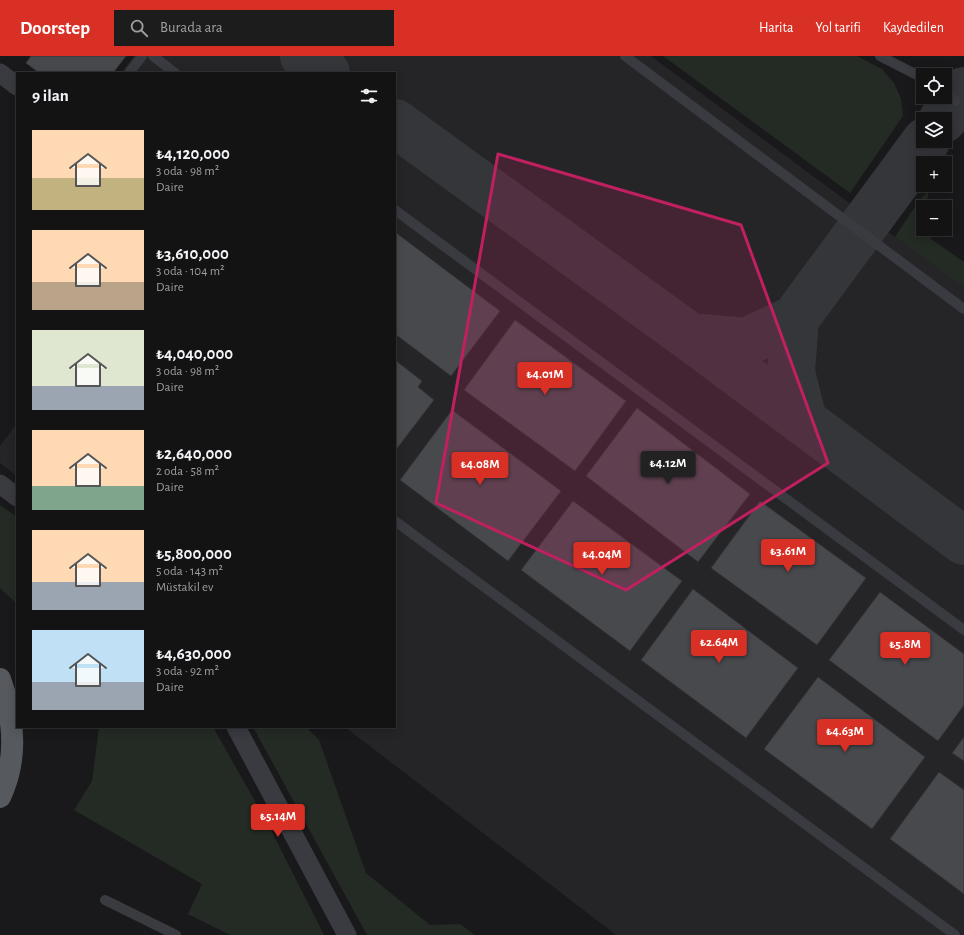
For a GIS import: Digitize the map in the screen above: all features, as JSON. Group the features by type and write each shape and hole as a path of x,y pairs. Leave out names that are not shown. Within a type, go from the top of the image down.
{"main road":[{"path":"0,679 10,712 13,743 4,789 0,797"}],"street":[{"path":"0,73 16,85"},
{"path":"0,484 16,496"},
{"path":"237,728 347,935"}],"lane":[{"path":"130,72 142,56"},
{"path":"153,56 174,72"},
{"path":"625,56 964,309"},
{"path":"880,56 916,74"},
{"path":"952,98 956,101"},
{"path":"396,211 964,630"},
{"path":"396,522 955,935"},
{"path":"105,900 176,935"}],"highlighted area":[{"path":"498,154 741,225 828,463 626,590 436,503"}],"shaded area":[{"path":"134,56 651,56 964,288 964,935 616,935 346,728 396,728 396,72 122,72"},
{"path":"663,56 857,56 882,69 894,83 901,99 903,116 850,193"},
{"path":"927,192 929,192 927,200 920,200"},
{"path":"916,205 916,236 931,236 931,239 964,262 964,288 895,237"},
{"path":"16,424 16,475 0,463 0,446"},
{"path":"0,505 16,516 16,603 0,588"},
{"path":"99,728 214,728 269,826 324,935 230,935 188,914 202,884 74,810 92,781"},
{"path":"254,728 307,728 319,740 366,873 430,925 460,924 475,935 367,935"}],"building":[{"path":"31,56 126,56 114,72 38,72 26,63"},
{"path":"396,233 500,311 451,376 396,335"},
{"path":"515,320 626,401 575,471 464,390"},
{"path":"396,361 422,381 418,387 434,400 396,450"},
{"path":"637,408 750,494 698,562 586,476"},
{"path":"452,410 561,491 508,561 400,480"},
{"path":"573,501 682,581 630,651 521,570"},
{"path":"760,501 866,578 817,645 711,568"},
{"path":"693,589 798,668 746,738 641,660"},
{"path":"880,592 964,654 964,705 938,741 829,660"},
{"path":"818,677 925,757 872,829 764,749"},
{"path":"964,737 964,761 952,753"},
{"path":"939,772 964,790 964,894 890,839"}],"taxiway":[{"path":"304,56 325,72"},
{"path":"948,112 964,91"},
{"path":"396,124 690,337 746,342 795,319 921,148"},
{"path":"795,319 791,372 803,421 964,541"},
{"path":"690,337 803,421"}]}
